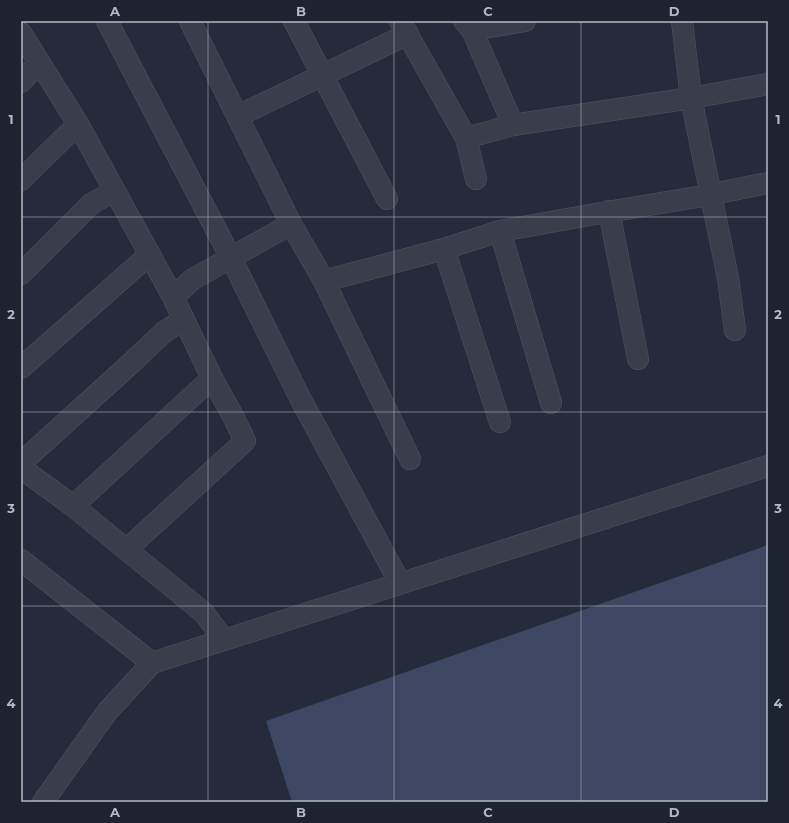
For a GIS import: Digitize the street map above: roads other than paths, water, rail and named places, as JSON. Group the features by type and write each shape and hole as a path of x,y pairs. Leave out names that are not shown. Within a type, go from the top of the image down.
{"street":[{"path":"107,21 231,258 300,398 400,583"},
{"path":"190,21 291,224 324,281 410,460"},
{"path":"294,21 387,199"},
{"path":"513,125 468,25 525,21"},
{"path":"682,21 691,98 728,278 735,330"},
{"path":"238,116 324,76 404,28 466,138 476,179"},
{"path":"21,33 78,124 173,297 245,442 126,549"},
{"path":"21,82 39,63"},
{"path":"466,138 513,125 691,98 768,84"},
{"path":"21,180 78,124"},
{"path":"324,281 444,250 500,232 768,183"},
{"path":"21,274 91,204 114,191"},
{"path":"609,211 638,359"},
{"path":"173,297 193,279 291,224"},
{"path":"500,232 551,403"},
{"path":"444,250 500,422"},
{"path":"21,368 149,255"},
{"path":"21,463 164,332 184,319"},
{"path":"73,506 212,378"},
{"path":"43,802 107,712 152,663 768,466"},
{"path":"21,468 73,506 204,613 224,640"},
{"path":"21,560 152,663"}],"water":[{"path":"768,545 768,802 292,802 266,721"}]}
